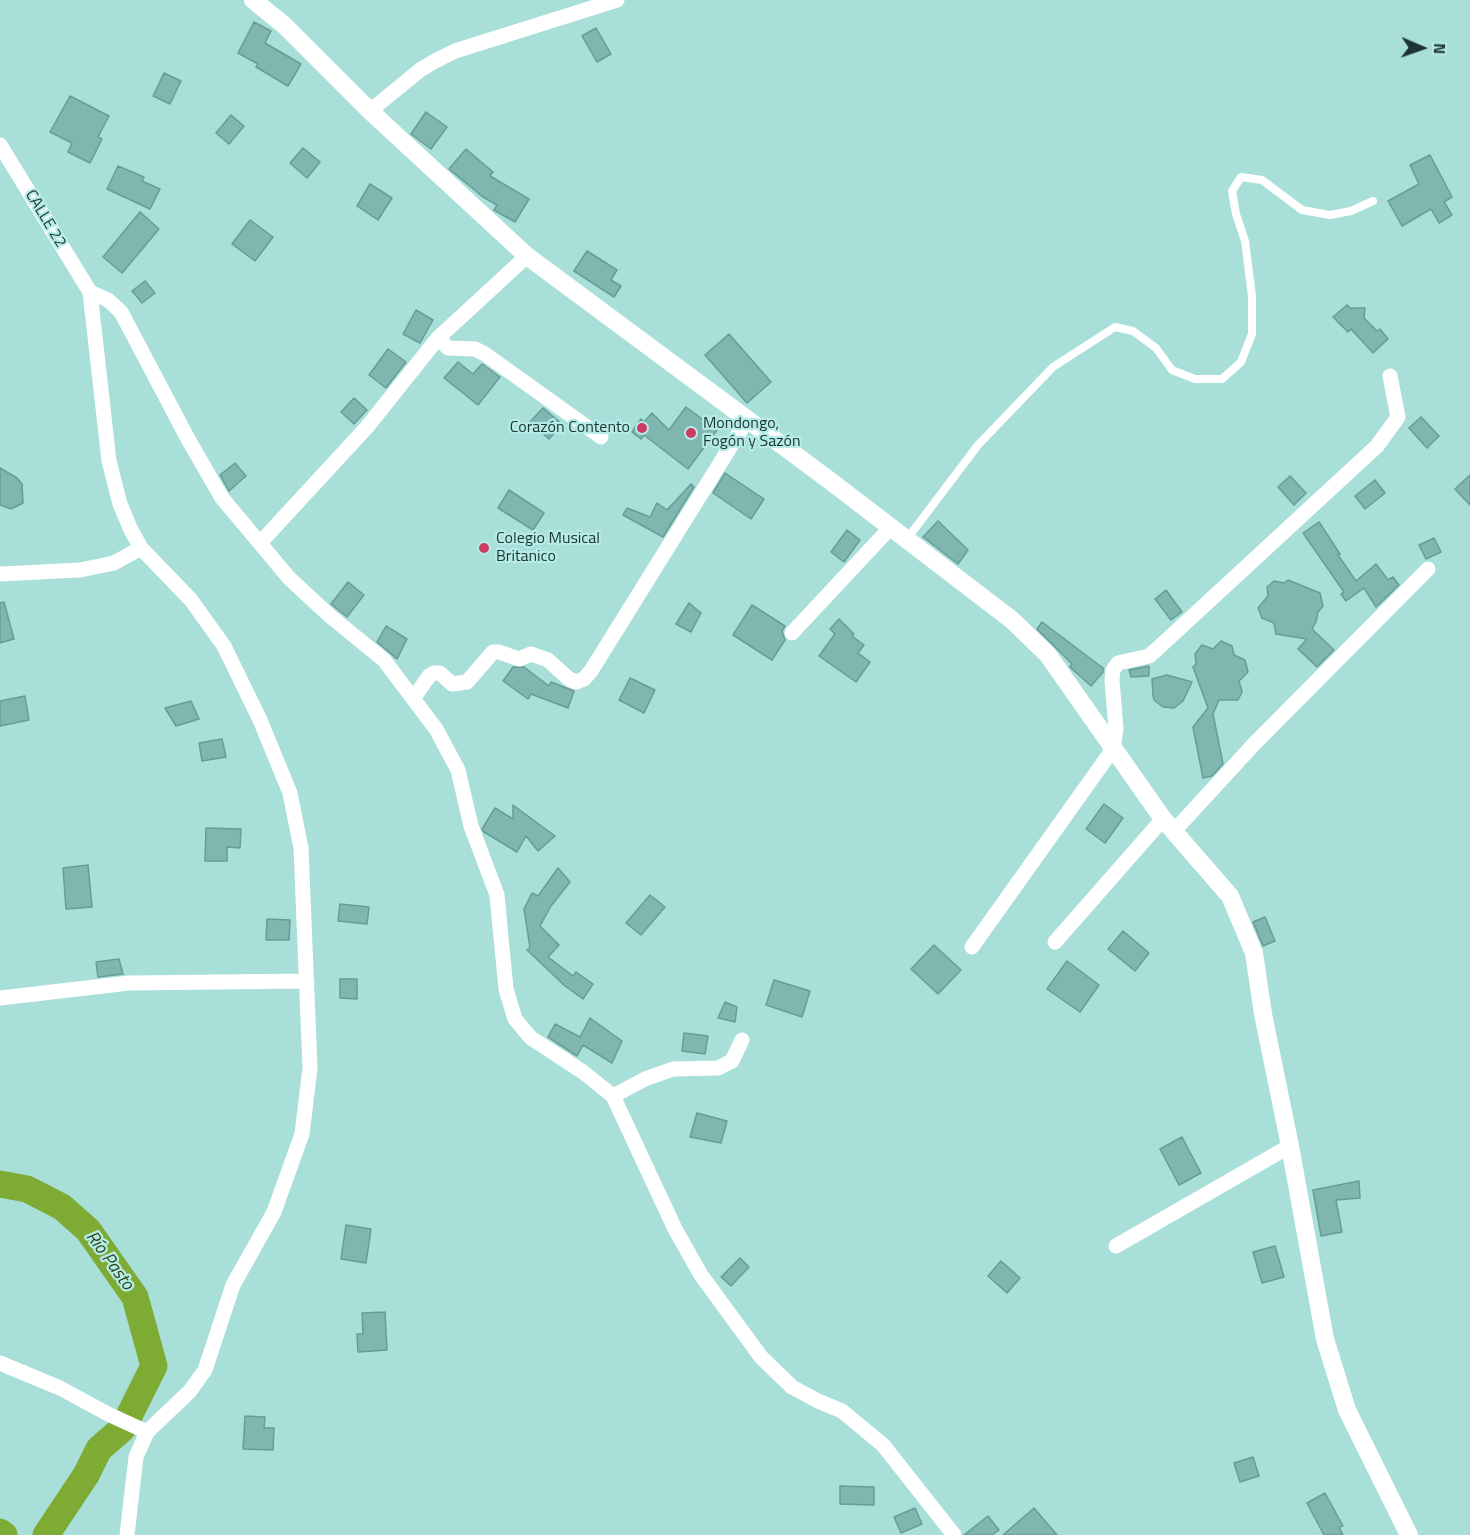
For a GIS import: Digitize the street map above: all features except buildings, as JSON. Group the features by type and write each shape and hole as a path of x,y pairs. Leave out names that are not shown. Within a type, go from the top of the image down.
{"street":[{"path":"253,0 284,25 370,111 527,256 891,526 1012,620 1048,655 1168,825 1230,896 1254,953 1263,1014 1290,1146 1324,1339 1347,1410 1409,1535"},
{"path":"370,111 420,70 455,51 617,0"},
{"name":"CALLE 22","path":"0,145 90,292"},
{"path":"260,543 360,435 438,338 527,256"},
{"path":"90,292 108,300 122,312 188,439 222,498 289,578 384,660 436,729 458,770 471,826 497,895 506,989 515,1019 531,1038 583,1072 613,1096 675,1229 701,1275 761,1357 792,1388 842,1411 883,1445 954,1535"},
{"path":"90,292 109,460 120,504 141,548 191,600 224,646 261,720 290,793 301,848 310,1068 302,1134 274,1212 233,1286 205,1370 190,1391 142,1429 136,1457 127,1535"},
{"path":"438,338 448,348 475,349 485,354 601,437"},
{"path":"972,947 1113,749 1116,729 1112,680 1113,670 1118,663 1149,656 1377,446 1398,417 1390,376"},
{"path":"413,699 429,676 434,673 440,673 452,684 467,682 493,652 519,659 531,654 548,660 569,679 576,682 584,679 747,420"},
{"path":"792,633 891,526"},
{"path":"0,574 80,570 114,563 141,548"},
{"path":"1055,942 1168,825 1255,743 1428,569"},
{"path":"0,998 129,983 306,981"},
{"path":"613,1096 645,1079 673,1069 718,1068 732,1061 742,1040"},
{"path":"1116,1245 1290,1146"},
{"path":"0,1363 60,1388 142,1429"}],"lane":[{"path":"907,539 978,445 1053,367 1115,327 1133,331 1156,348 1172,370 1195,379 1222,379 1241,362 1252,334 1252,296 1245,241 1236,214 1232,191 1241,177 1262,180 1302,210 1330,215 1350,211 1373,201"}],"waterway":[{"name":"Río Pasto","path":"0,1184 27,1189 62,1207 88,1230 135,1297 154,1366 123,1428 99,1449 86,1475 46,1535"},
{"name":"Río Pasto","path":"0,1532 4,1535"}],"place":[{"name":"Corazón Contento","path":"642,428"},
{"name":"Mondongo, Fogón y Sazón","path":"691,433"},
{"name":"Colegio Musical Britanico","path":"484,548"}]}
